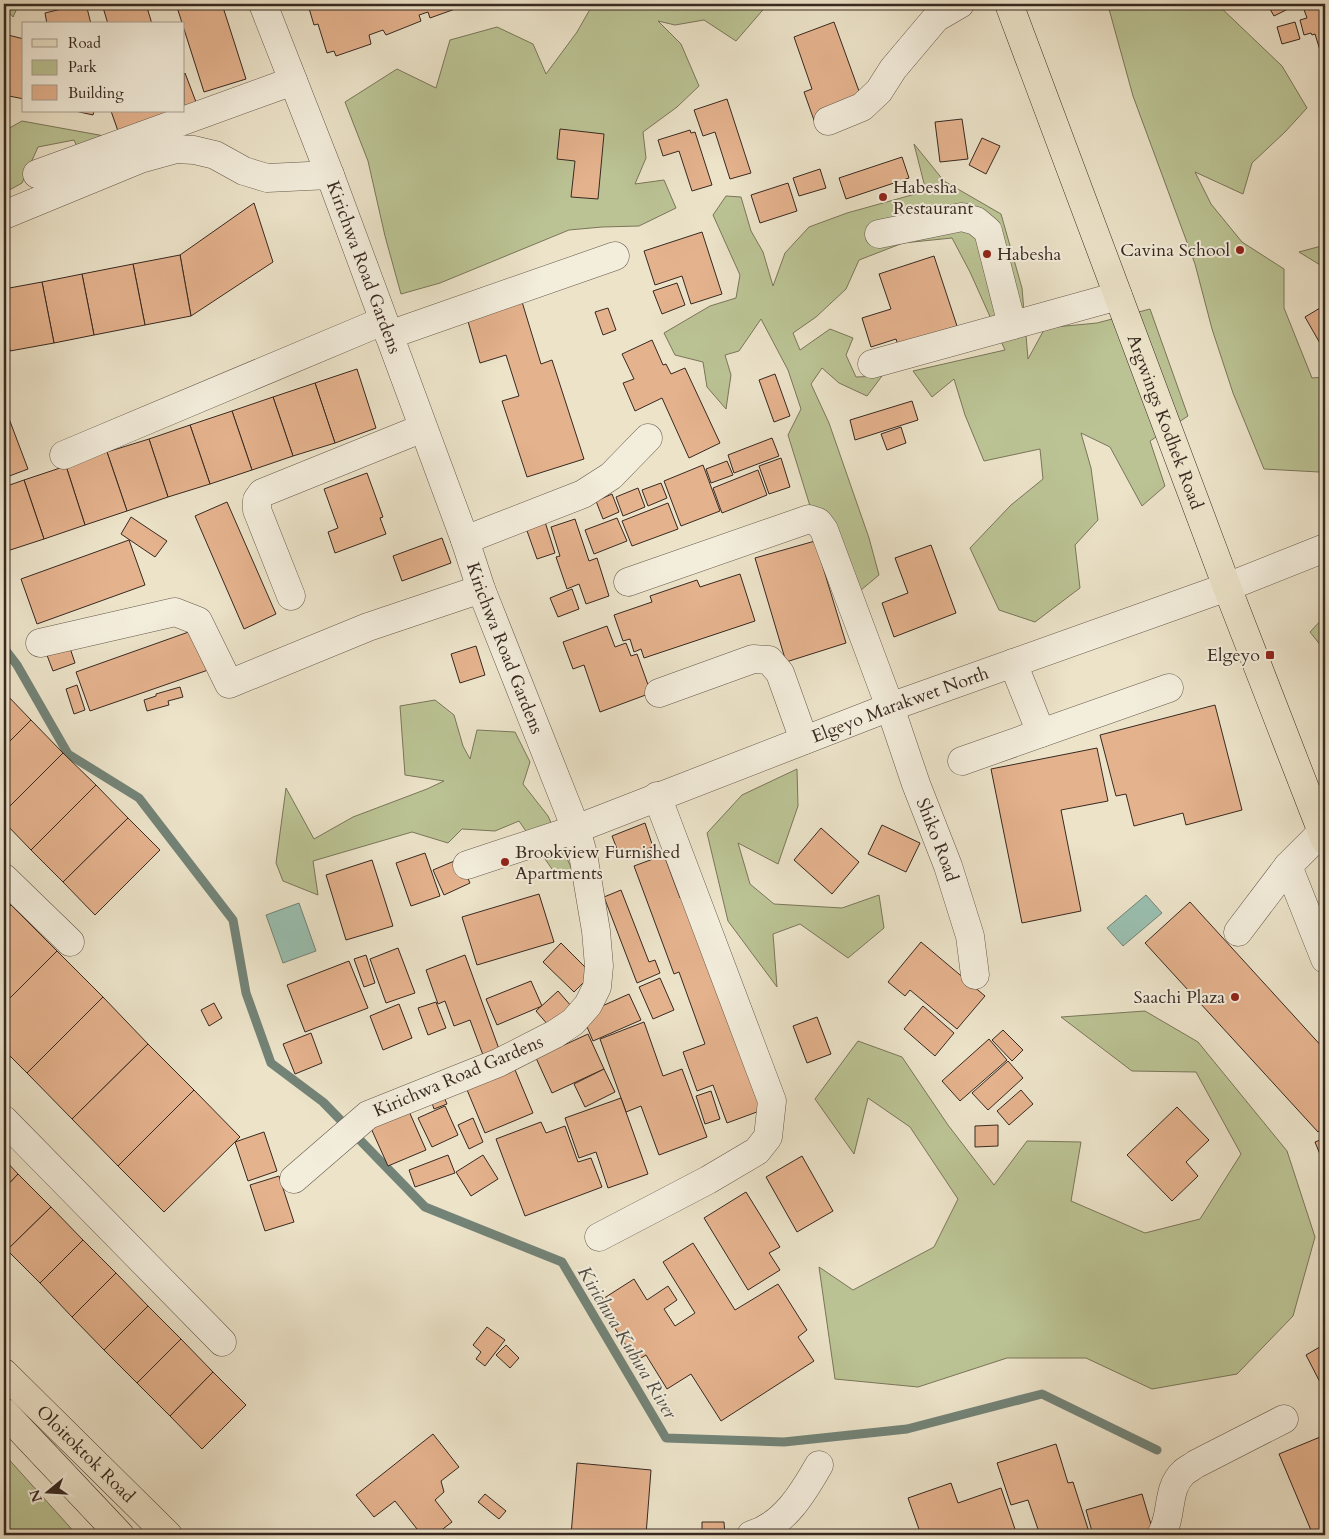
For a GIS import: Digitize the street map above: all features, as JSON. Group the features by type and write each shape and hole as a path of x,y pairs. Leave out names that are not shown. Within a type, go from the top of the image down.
{"main road":[{"name":"Argwings Kodhek Road","path":"1009,4 1227,587 1324,836"},
{"name":"Oloitoktok Road","path":"4,1373 168,1535"},
{"name":"Oloitoktok Road","path":"4,1412 120,1535"}],"street":[{"name":"Kirichwa Road Gardens","path":"264,4 330,175 465,540 480,589 576,829 583,854 596,932 599,966 597,986 588,1004 573,1022 555,1034 498,1063 368,1115 294,1179"},
{"path":"828,121 862,107 879,91 893,69 936,18 960,4"},
{"path":"37,174 293,81"},
{"path":"4,215 140,159 176,149 194,150 215,155 244,171 267,178 330,175"},
{"path":"879,234 962,217 976,221 988,231 1012,325"},
{"path":"64,455 386,328 615,256"},
{"path":"872,364 1118,296"},
{"path":"291,596 257,510 257,500 262,493 422,428"},
{"path":"465,540 583,494 611,476 648,438"},
{"name":"Shiko Road","path":"628,582 809,518 818,522 824,530 890,707 963,912 970,936 975,975"},
{"name":"Elgeyo Marakwet North","path":"467,865 576,829 656,796 890,707 1227,587 1325,548"},
{"path":"40,643 175,612 198,621 228,684 368,628 480,589"},
{"path":"659,693 753,659 769,660 780,673 804,740"},
{"path":"1013,663 1041,733"},
{"path":"962,761 1168,688"},
{"path":"600,1237 758,1151 768,1137 771,1119 772,1101 656,796"},
{"path":"1238,932 1288,866 1324,836"},
{"path":"1288,866 1325,959"},
{"path":"4,878 70,942"},
{"path":"4,1120 222,1342"},
{"path":"1161,1535 1166,1528 1174,1487 1183,1473 1196,1464 1284,1419"},
{"path":"751,1535 762,1532 790,1509 807,1486 819,1465"},
{"path":"131,1499 150,1535"}],"green space":[{"path":"4,4 19,4 13,17 4,7"},
{"path":"593,4 714,4 713,6 725,4 768,4 736,41 704,20 675,25 658,21 681,44 699,86 677,107 643,132 646,158 635,184 664,180 676,208 639,226 569,230 440,283 401,294 385,236 368,161 345,102 397,69 436,88 450,40 497,27 533,44 546,74 577,32"},
{"path":"1138,4 1217,4 1282,66 1307,108 1252,163 1243,194 1195,172 1211,204 1242,242 1284,269 1284,308 1312,378 1325,377 1325,468 1319,472 1264,469 1233,393 1212,329 1195,264 1133,96 1109,9"},
{"path":"22,121 110,137 88,170 74,140 38,147 22,183 4,193 4,131"},
{"path":"914,144 944,181 1001,214 1022,288 1028,359 1045,328 1097,323 1150,309 1188,416 1150,441 1165,486 1142,506 1110,447 1081,433 1091,468 1098,520 1075,545 1080,588 1035,622 999,610 970,548 1011,505 1043,479 1040,449 984,461 965,415 954,379 932,397 913,371 1005,350 970,272 952,238 903,243 859,260 846,289 816,317 793,333 800,350 830,329 853,338 846,355 856,377 882,376 867,396 839,383 822,368 811,384 829,423 869,538 879,575 861,590 832,577 788,435 801,409 788,370 761,319 739,351 725,355 731,375 726,409 707,387 703,362 675,355 664,333 710,306 736,298 740,275 713,215 726,196 741,197 751,231 763,252 773,286 785,253 809,227 847,213 926,191"},
{"path":"1325,245 1325,268 1299,252"},
{"path":"1325,616 1325,651 1310,632"},
{"path":"435,700 454,715 463,746 470,759 477,730 515,732 530,762 523,784 548,816 574,874 554,872 519,821 495,831 462,829 448,843 412,832 313,861 318,895 283,881 276,863 286,788 314,839 353,817 444,781 405,775 400,706"},
{"path":"797,769 798,806 778,864 738,843 750,884 774,904 842,908 879,895 884,928 848,958 800,924 773,934 777,987 728,921 707,833 742,795"},
{"path":"1145,1011 1198,1042 1287,1151 1315,1237 1293,1316 1237,1374 1152,1389 1086,1358 1007,1358 918,1387 835,1379 819,1267 853,1290 934,1247 958,1199 910,1127 868,1098 854,1154 815,1099 858,1041 902,1057 948,1125 994,1185 1027,1141 1081,1142 1071,1201 1145,1233 1200,1219 1241,1154 1196,1072 1132,1071 1061,1017"},
{"path":"4,1454 77,1535 4,1535"}],"shaded area":[{"path":"1146,895 1162,913 1123,946 1107,928"},
{"path":"299,903 316,951 283,963 266,915"}],"building":[{"path":"86,4 90,22 47,22 45,13"},
{"path":"102,4 146,4 151,22 107,22"},
{"path":"176,4 222,4 246,79 204,92 185,32 185,22 182,22"},
{"path":"469,4 430,18 428,12 419,15 421,21 386,35 383,30 369,35 371,44 336,56 334,51 327,53 318,24 314,25 308,5"},
{"path":"1267,4 1288,4 1290,8 1274,16"},
{"path":"1302,4 1325,4 1325,59 1323,60 1315,34 1304,35 1300,20 1307,18"},
{"path":"834,22 864,105 815,123 804,92 812,89 794,37"},
{"path":"1295,22 1300,39 1282,44 1277,27"},
{"path":"4,34 22,38 22,99 4,95"},
{"path":"185,73 196,102 185,106"},
{"path":"727,99 751,173 730,179 715,132 703,136 694,110"},
{"path":"80,112 94,112 93,115"},
{"path":"111,112 168,112 118,131"},
{"path":"962,119 968,159 940,162 935,122"},
{"path":"560,129 604,134 598,199 571,197 575,161 557,159"},
{"path":"690,130 691,133 695,132 712,185 692,191 679,151 663,156 658,140"},
{"path":"982,138 1000,146 986,174 969,165"},
{"path":"902,157 909,178 846,199 839,178"},
{"path":"820,169 826,188 799,196 793,178"},
{"path":"788,183 797,211 760,223 751,195"},
{"path":"254,203 273,262 191,316 180,255"},
{"path":"702,232 722,294 691,304 682,276 655,285 644,251"},
{"path":"180,255 191,316 145,325 133,264"},
{"path":"934,256 957,326 898,345 896,339 871,347 862,318 891,309 879,274"},
{"path":"133,264 145,325 94,335 82,274"},
{"path":"82,274 94,335 54,343 42,282"},
{"path":"42,282 54,343 10,351 4,318 4,289"},
{"path":"677,283 685,305 662,314 653,291"},
{"path":"519,292 541,364 552,360 584,459 527,477 502,401 519,396 506,355 480,363 465,311"},
{"path":"1325,305 1325,352 1305,317"},
{"path":"608,308 616,330 603,335 595,312"},
{"path":"4,318 10,351 4,353"},
{"path":"652,340 663,365 666,364 671,374 685,368 720,443 689,458 662,398 635,411 623,383 634,379 622,354"},
{"path":"357,369 376,428 335,443 315,383"},
{"path":"775,374 790,416 774,422 759,380"},
{"path":"315,383 335,443 293,456 273,397"},
{"path":"273,397 293,456 252,470 232,411"},
{"path":"912,401 918,420 855,440 850,420"},
{"path":"232,411 252,470 210,484 190,425"},
{"path":"8,416 28,469 4,478 4,418"},
{"path":"190,425 210,484 168,497 149,439"},
{"path":"901,427 906,443 887,450 881,434"},
{"path":"772,438 779,456 734,473 728,455"},
{"path":"149,439 168,497 127,511 107,452"},
{"path":"107,452 127,511 85,525 66,466"},
{"path":"781,458 790,487 769,494 759,466"},
{"path":"727,461 733,475 711,483 706,469"},
{"path":"703,465 720,511 681,526 664,481"},
{"path":"66,466 85,525 44,539 24,480"},
{"path":"758,470 767,495 722,513 713,488"},
{"path":"367,473 383,517 380,518 386,534 335,553 328,532 338,528 324,489"},
{"path":"24,480 44,539 4,552 4,487"},
{"path":"661,483 667,498 648,506 642,490"},
{"path":"638,488 645,507 623,516 616,497"},
{"path":"612,494 619,512 603,519 596,501"},
{"path":"227,502 276,614 244,629 195,516"},
{"path":"668,503 678,529 632,546 622,521"},
{"path":"131,517 167,541 155,557 121,534"},
{"path":"617,518 627,541 594,554 585,530"},
{"path":"575,519 589,561 597,558 609,596 586,604 579,584 567,589 556,557 560,556 551,527"},
{"path":"545,522 555,553 537,559 526,528"},
{"path":"442,538 451,563 402,581 393,556"},
{"path":"129,540 145,585 37,624 21,579"},
{"path":"815,541 846,643 786,662 755,558"},
{"path":"931,545 956,613 894,637 882,603 908,593 895,558"},
{"path":"740,574 755,621 644,658 641,649 634,652 630,639 623,641 614,615 652,602 650,596 697,580 700,587"},
{"path":"572,589 579,609 558,617 550,598"},
{"path":"607,626 615,647 626,643 631,656 637,654 651,693 600,712 584,665 573,669 563,642"},
{"path":"197,629 211,669 90,711 76,672"},
{"path":"68,642 75,663 53,671 45,650"},
{"path":"476,646 485,675 460,683 451,654"},
{"path":"77,685 85,710 74,714 66,689"},
{"path":"180,687 183,697 168,701 169,705 147,711 144,700 156,696 156,694"},
{"path":"4,692 31,720 4,747"},
{"path":"1215,705 1242,810 1186,825 1183,813 1134,826 1126,794 1116,796 1100,735"},
{"path":"31,720 63,753 4,812 4,747"},
{"path":"1097,748 1108,801 1061,810 1081,911 1022,923 991,769"},
{"path":"63,753 96,785 31,850 4,822 4,812"},
{"path":"96,785 128,818 63,882 31,850"},
{"path":"128,818 160,850 95,915 63,882"},
{"path":"645,823 653,847 621,859 612,836"},
{"path":"882,825 920,843 906,872 868,854"},
{"path":"821,828 859,862 832,894 794,860"},
{"path":"425,853 440,896 411,906 396,863"},
{"path":"664,855 680,898 687,895 765,1109 727,1123 713,1085 697,1091 683,1052 705,1044 679,972 674,974 634,866"},
{"path":"459,859 470,883 444,895 433,870"},
{"path":"372,860 393,926 346,940 326,875"},
{"path":"621,890 649,962 655,960 660,973 637,983 604,897"},
{"path":"539,894 554,942 477,965 462,917"},
{"path":"4,897 11,905 4,912"},
{"name":"Saachi Plaza","path":"1190,902 1325,1050 1325,1126 1318,1132 1145,943"},
{"path":"11,905 57,951 4,1004 4,912"},
{"path":"921,942 985,996 957,1029 910,990 905,996 888,982"},
{"path":"561,943 592,974 574,992 543,962"},
{"path":"398,948 415,993 386,1003 370,959"},
{"path":"57,951 103,997 27,1073 4,1050 4,1004"},
{"path":"366,955 375,983 364,987 354,959"},
{"path":"465,955 499,1049 483,1055 470,1020 454,1026 445,1001 438,1004 426,970"},
{"path":"349,961 368,1008 305,1032 287,985"},
{"path":"660,978 674,1010 653,1019 639,987"},
{"path":"531,981 542,1006 497,1025 486,999"},
{"path":"558,991 572,1007 549,1026 536,1011"},
{"path":"629,994 641,1020 593,1041 582,1015"},
{"path":"103,997 148,1044 72,1119 27,1073"},
{"path":"436,1002 446,1028 428,1035 418,1008"},
{"path":"214,1003 222,1018 209,1026 201,1010"},
{"path":"399,1004 412,1038 383,1050 370,1016"},
{"path":"923,1006 954,1033 935,1056 904,1029"},
{"path":"817,1017 831,1054 807,1063 793,1026"},
{"path":"644,1022 663,1076 682,1069 707,1137 659,1155 641,1106 626,1112 600,1039"},
{"path":"1003,1030 1023,1050 1012,1061 992,1040"},
{"path":"311,1033 322,1063 295,1074 283,1044"},
{"path":"588,1034 604,1069 552,1093 536,1058"},
{"path":"989,1039 1007,1060 960,1101 942,1081"},
{"path":"148,1044 194,1090 118,1166 72,1119"},
{"path":"1008,1061 1023,1078 988,1110 972,1093"},
{"path":"513,1065 533,1113 485,1133 465,1085"},
{"path":"604,1069 615,1092 585,1107 574,1084"},
{"path":"194,1090 240,1137 164,1212 118,1166"},
{"path":"441,1090 447,1104 434,1109 429,1094"},
{"path":"1021,1090 1033,1104 1009,1125 997,1111"},
{"path":"711,1091 720,1119 705,1124 696,1096"},
{"path":"621,1098 648,1174 608,1188 596,1152 579,1158 565,1118"},
{"path":"445,1106 458,1135 432,1147 418,1118"},
{"path":"1177,1107 1209,1140 1186,1162 1198,1176 1172,1201 1127,1155"},
{"path":"408,1109 426,1150 388,1166 370,1126"},
{"path":"473,1118 483,1142 469,1149 458,1125"},
{"path":"541,1122 546,1133 565,1126 578,1162 591,1158 602,1187 525,1216 496,1139"},
{"path":"998,1125 998,1146 975,1147 975,1126"},
{"path":"264,1132 277,1171 248,1181 235,1142"},
{"path":"1325,1138 1325,1167 1315,1142"},
{"path":"448,1155 455,1173 415,1187 409,1170"},
{"path":"483,1155 498,1179 471,1196 456,1172"},
{"path":"802,1156 833,1211 797,1232 766,1177"},
{"path":"4,1159 18,1174 4,1189"},
{"path":"18,1174 51,1207 7,1250 4,1247 4,1189"},
{"path":"279,1176 294,1222 265,1231 250,1185"},
{"path":"746,1192 780,1247 769,1253 780,1270 748,1290 704,1218"},
{"path":"51,1207 83,1240 40,1283 7,1250"},
{"path":"83,1240 116,1273 72,1317 40,1283"},
{"path":"693,1243 735,1310 778,1284 807,1330 798,1337 814,1361 721,1421 691,1374 667,1389 646,1355 636,1361 598,1302 634,1279 647,1300 668,1286 677,1300 664,1309 675,1326 695,1313 663,1262"},
{"path":"116,1273 148,1306 104,1350 72,1317"},
{"path":"148,1306 181,1339 137,1383 104,1350"},
{"path":"487,1327 505,1340 485,1366 476,1359 481,1352 473,1345"},
{"path":"181,1339 213,1372 170,1416 137,1383"},
{"path":"1325,1344 1325,1389 1324,1390 1306,1355"},
{"path":"506,1345 519,1358 510,1368 496,1355"},
{"path":"213,1372 246,1405 202,1449 170,1416"},
{"path":"433,1434 459,1467 441,1481 444,1492 435,1500 452,1522 435,1535 409,1535 417,1529 395,1501 374,1517 356,1495"},
{"path":"1325,1435 1325,1535 1313,1535 1279,1454"},
{"path":"1056,1444 1068,1483 1073,1482 1090,1535 1040,1535 1028,1500 1011,1505 997,1463"},
{"path":"577,1463 651,1470 646,1535 611,1532 611,1535 571,1535"},
{"path":"951,1483 958,1503 1001,1488 1017,1535 921,1535 908,1498"},
{"path":"485,1494 506,1511 499,1519 478,1502"},
{"path":"1142,1494 1153,1531 1137,1535 1093,1535 1086,1510"},
{"path":"702,1522 724,1522 725,1535 702,1535"}],"waterway":[{"name":"Kirichwa Kubwa River","path":"4,648 17,665 68,754 139,798 233,920 246,993 271,1063 323,1102 425,1207 562,1262 666,1438 784,1442 907,1429 1042,1394 1157,1450"}],"place":[{"name":"Habesha Restaurant","path":"883,197"},
{"name":"Cavina School","path":"1240,250"},
{"name":"Habesha","path":"987,254"},
{"name":"Elgeyo","path":"1270,655"},
{"name":"Brookview Furnished Apartments","path":"505,862"},
{"name":"Saachi Plaza","path":"1235,997"}]}
